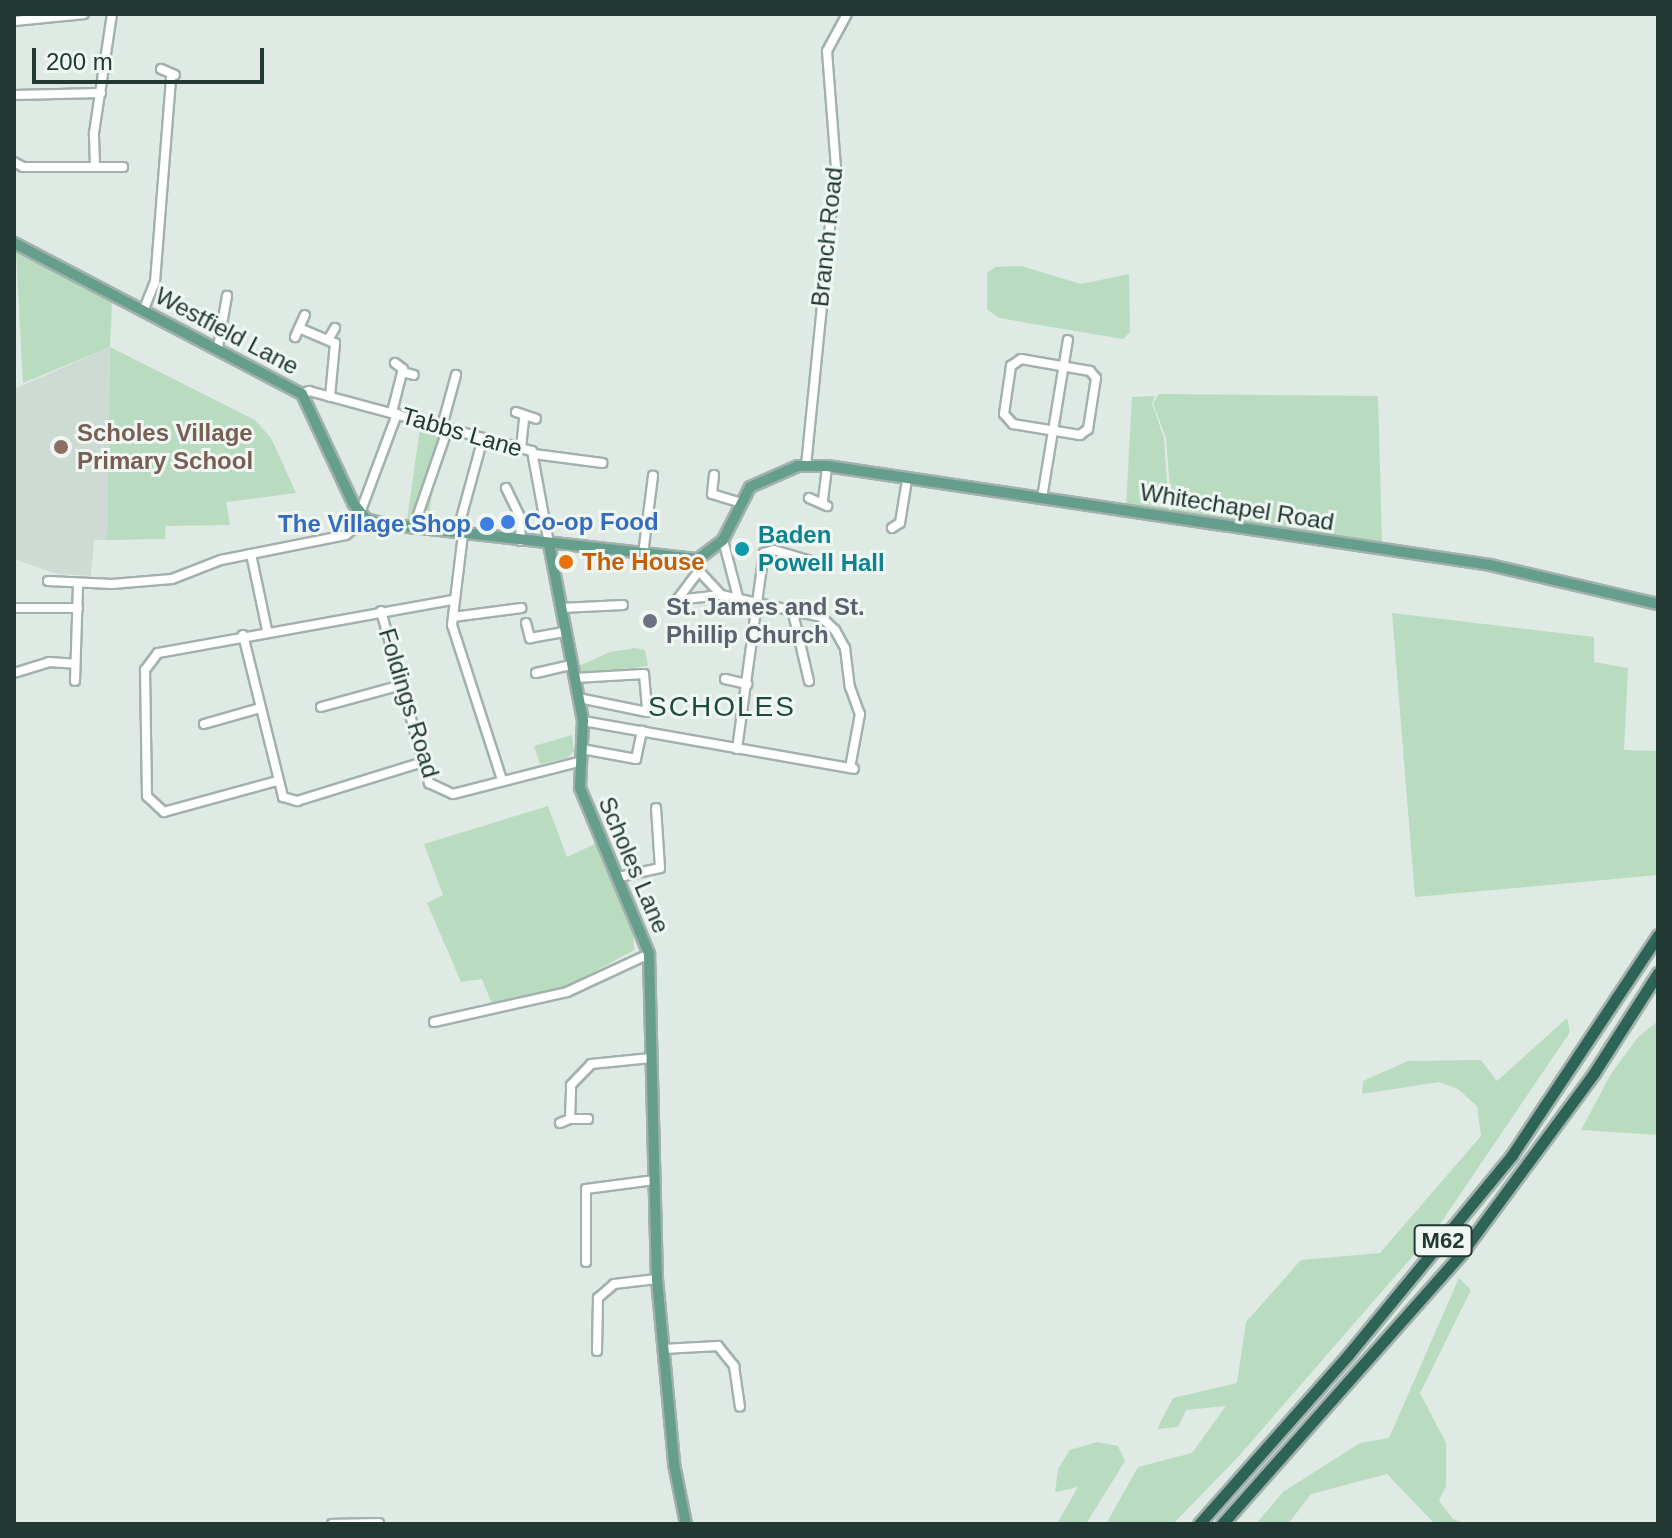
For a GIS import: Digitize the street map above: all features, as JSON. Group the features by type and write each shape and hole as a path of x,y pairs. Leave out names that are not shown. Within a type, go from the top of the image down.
{"highway":[{"name":"M62","path":"1199,1524 1348,1355 1512,1155 1658,935"},
{"name":"M62","path":"1222,1524 1460,1255 1594,1073 1658,973"}],"main road":[{"name":"Westfield Lane","path":"14,243 218,347 302,394 363,516"},
{"name":"Whitechapel Road","path":"741,503 762,480 806,466 827,466 1490,565 1658,604"},
{"path":"363,516 413,529 698,559 723,540 741,503"},
{"name":"Scholes Lane","path":"549,544 583,721 580,788 649,954 657,1279 686,1524"}],"street":[{"path":"14,21 84,14"},
{"path":"95,165 112,14"},
{"name":"Branch Road","path":"806,466 836,168 827,51 847,14"},
{"path":"144,309 155,282 173,75 161,69"},
{"path":"14,95 101,93"},
{"path":"14,162 23,167 123,167"},
{"path":"218,347 227,296"},
{"path":"305,315 297,332 335,343 330,397"},
{"path":"328,340 335,328"},
{"path":"1042,498 1068,340"},
{"path":"1021,359 1090,371 1096,378 1088,429 1080,435 1053,431 1013,424 1004,414 1011,366 1021,359"},
{"path":"395,363 403,371 414,375"},
{"path":"48,581 78,583 172,579 251,554 346,535 363,516 394,413 403,371"},
{"path":"413,529 445,427 456,375"},
{"name":"Tabbs Lane","path":"302,394 330,397 394,413 534,454 549,544"},
{"path":"521,448 520,414 536,419"},
{"path":"483,438 460,534 453,617 458,653 502,780"},
{"path":"534,454 602,463"},
{"path":"809,498 825,503 827,466"},
{"path":"712,494 714,475"},
{"path":"643,554 653,476"},
{"path":"892,528 900,523 907,480"},
{"path":"506,488 520,517 521,541"},
{"path":"700,492 741,503"},
{"path":"723,540 739,601"},
{"path":"737,749 760,606 764,553 774,550 818,563"},
{"path":"251,554 267,630"},
{"path":"698,559 699,571 721,595"},
{"path":"583,721 852,769 860,714 850,687 845,648 821,617 721,595 677,600 699,571"},
{"path":"75,681 78,583"},
{"path":"277,781 164,812 147,796 145,670 158,653 267,630 453,600"},
{"path":"488,614 489,600"},
{"path":"561,608 623,605"},
{"path":"14,608 78,608"},
{"path":"453,617 521,608"},
{"name":"Foldings Road","path":"381,611 429,783 440,791 453,794 582,761"},
{"path":"793,613 809,681"},
{"path":"526,623 530,638 565,632"},
{"path":"243,635 283,797 297,801 423,762"},
{"path":"14,673 49,662 75,664"},
{"path":"536,673 572,665"},
{"path":"575,678 644,674 647,712 579,698"},
{"path":"725,679 747,684"},
{"path":"321,707 402,685"},
{"path":"204,724 260,708"},
{"path":"582,749 636,759 642,731"},
{"path":"619,877 660,868 656,808"},
{"path":"434,1022 567,992 649,954"},
{"path":"570,1119 571,1085 596,1060 651,1058"},
{"path":"560,1123 570,1119 588,1119"},
{"path":"586,1262 586,1189 654,1180"},
{"path":"597,1351 598,1298 614,1284 657,1279"},
{"path":"663,1349 718,1346 734,1366 740,1407"},
{"path":"331,1521 379,1523"}],"shaded area":[{"name":"Scholes Village Primary School","path":"110,347 107,540 94,540 91,576 58,574 14,559 14,389"}],"green space":[{"path":"16,253 112,301 110,347 23,383"},
{"path":"1021,266 1081,284 1129,274 1130,332 1123,339 999,318 987,309 987,273 995,267"},
{"path":"110,347 255,420 271,438 296,493 226,502 230,525 166,526 165,539 107,540"},
{"path":"1159,394 1378,396 1382,543 1172,513 1166,438 1153,403"},
{"path":"1155,396 1152,403 1164,438 1169,512 1126,508 1132,397"},
{"path":"420,428 441,431 427,526 407,523"},
{"path":"1392,613 1594,637 1594,662 1628,668 1624,750 1658,751 1658,875 1415,897"},
{"path":"635,648 645,650 648,666 583,674 579,666 610,652"},
{"path":"572,735 574,751 567,758 540,764 534,746"},
{"path":"548,806 567,857 597,843 633,925 634,950 566,987 492,1004 482,979 461,982 427,903 443,895 424,844"},
{"path":"1567,1018 1570,1032 1438,1227 1238,1457 1173,1524 1106,1524 1138,1467 1192,1453 1226,1406 1186,1410 1178,1427 1157,1429 1173,1398 1237,1383 1246,1322 1301,1260 1380,1253 1481,1136 1477,1106 1458,1089 1439,1082 1362,1094 1363,1081 1408,1061 1481,1060 1497,1081"},
{"path":"1658,1021 1658,1135 1581,1130 1611,1074 1638,1037"},
{"path":"1459,1278 1471,1290 1420,1393 1446,1443 1446,1486 1439,1501 1453,1519 1467,1524 1435,1524 1387,1474 1311,1494 1288,1524 1256,1524 1283,1492 1360,1443 1389,1438"},
{"path":"1097,1442 1118,1446 1125,1461 1086,1524 1057,1524 1078,1487 1055,1492 1058,1469 1070,1450"}],"place":[{"name":"Scholes Village Primary School","path":"61,447"},
{"name":"Co-op Food","path":"508,522"},
{"name":"The Village Shop","path":"487,524"},
{"name":"Baden Powell Hall","path":"742,549"},
{"name":"The House","path":"566,562"},
{"name":"St. James and St. Phillip Church","path":"650,621"}],"district":[{"name":"SCHOLES","path":"722,707"}]}
